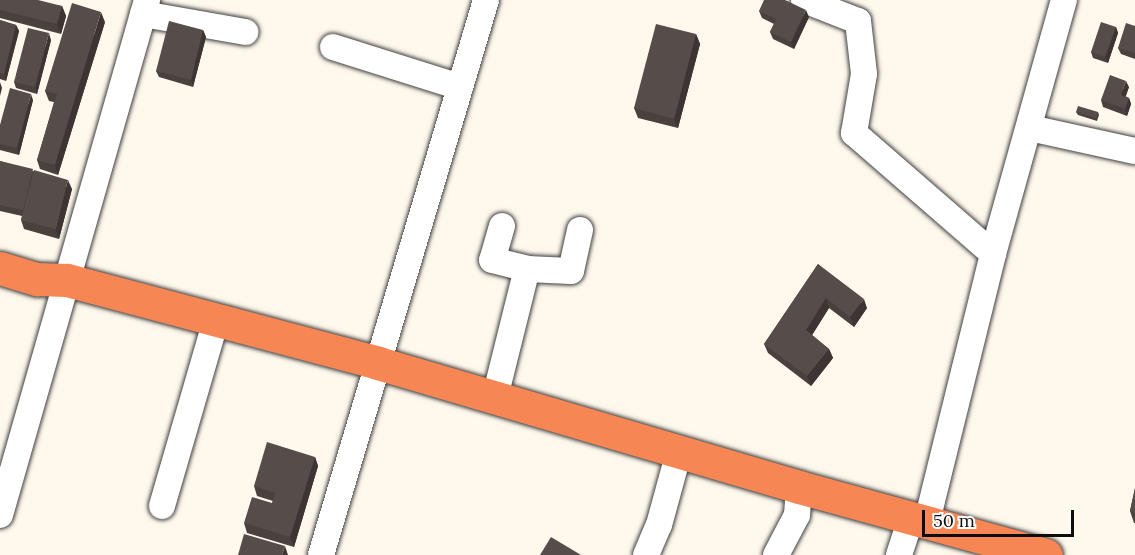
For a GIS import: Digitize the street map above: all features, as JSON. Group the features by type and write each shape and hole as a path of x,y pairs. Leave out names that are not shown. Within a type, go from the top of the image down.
{"highway":[{"path":"0,246 43,259 67,280"},
{"path":"0,268 37,279 67,280 378,363 799,488 1046,555"}],"street":[{"path":"321,555 486,0"},
{"path":"804,0 858,21 864,74 854,133 993,254"},
{"path":"899,555 919,519 1064,0"},
{"path":"0,515 145,7 245,32"},
{"path":"333,47 460,87"},
{"path":"1030,128 1135,152"},
{"path":"502,226 492,260 527,269 571,271 580,230"},
{"path":"495,398 527,269"},
{"path":"162,506 216,320"},
{"path":"646,555 659,525 679,452"},
{"path":"776,555 797,515 799,488"}],"building":[{"path":"0,0 38,0 62,6 57,24 0,10"},
{"path":"764,0 785,0 806,10 791,42 770,32 776,19 759,11"},
{"path":"72,3 101,12 55,165 37,160 57,94 45,91"},
{"path":"0,20 16,25 4,74 0,73"},
{"path":"169,21 203,30 191,80 156,71"},
{"path":"1101,22 1116,27 1105,57 1091,52"},
{"path":"1126,23 1135,26 1135,53 1118,48"},
{"path":"656,24 696,34 674,119 634,108"},
{"path":"28,28 49,33 35,87 14,82"},
{"path":"1110,75 1126,81 1121,95 1129,98 1125,109 1101,100"},
{"path":"10,88 31,94 17,148 0,144 0,125"},
{"path":"1078,106 1098,112 1096,118 1076,112"},
{"path":"0,161 33,169 23,210 0,205"},
{"path":"34,170 68,180 56,229 21,220"},
{"path":"818,264 864,299 850,317 826,298 806,330 829,349 807,376 764,344"},
{"path":"267,442 315,457 290,537 244,523 252,497 272,503 275,493 254,486"},
{"path":"1135,488 1135,512 1130,511"},
{"path":"244,534 285,546 282,555 238,555"},
{"path":"551,537 581,555 540,555"}]}
